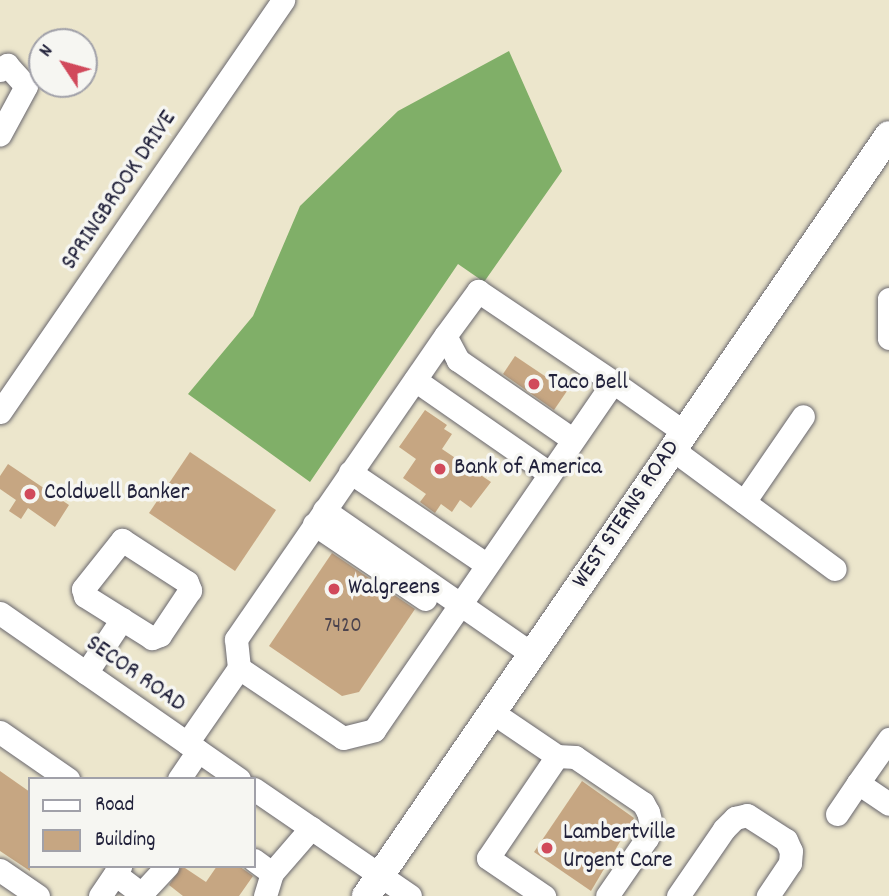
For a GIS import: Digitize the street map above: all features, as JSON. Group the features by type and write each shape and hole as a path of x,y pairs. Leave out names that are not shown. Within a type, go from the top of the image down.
{"main road":[{"name":"WEST STERNS ROAD","path":"373,886 889,135"}],"street":[{"name":"SPRINGBROOK DRIVE","path":"0,412 283,0"},
{"path":"0,70 7,65 26,86 0,134"},
{"path":"180,777 193,747 239,668 236,639 478,291 613,382 744,502 835,569"},
{"path":"889,299 889,338"},
{"path":"445,336 458,360 572,439"},
{"path":"415,380 549,473"},
{"path":"239,668 343,738 373,730 613,382"},
{"path":"744,502 803,416"},
{"path":"350,472 486,565"},
{"path":"319,517 455,610 532,654"},
{"path":"122,540 187,582 190,590 160,635 152,638 121,619 85,596 83,589 122,540"},
{"name":"SECOR ROAD","path":"0,615 236,777"},
{"path":"86,673 121,619"},
{"path":"492,712 557,756 575,757 643,803 651,824 647,838 607,896"},
{"path":"0,732 65,777"},
{"path":"837,814 889,739"},
{"path":"544,896 488,858 557,756"},
{"path":"858,783 889,804"},
{"path":"256,790 311,828 373,886 410,896"},
{"path":"678,896 724,828 734,818 747,815 786,840 791,851 790,863 768,896"},
{"path":"265,896 263,867 311,828"},
{"path":"100,896 117,870 143,895 165,868"},
{"path":"0,870 38,896"}],"green space":[{"path":"509,51 562,171 484,282 458,264 310,482 188,394 253,316 300,206 398,111"}],"building":[{"name":"Taco Bell","path":"515,356 567,391 554,410 503,374"},
{"name":"Bank of America","path":"425,410 447,425 444,429 452,434 442,449 491,482 471,508 460,500 452,512 441,504 435,513 420,502 426,494 403,478 416,459 399,447"},
{"path":"190,452 276,510 235,571 149,513"},
{"name":"Coldwell Banker","path":"8,464 69,505 55,527 28,508 21,519 9,511 16,500 0,489 0,476"},
{"name":"Walgreens","path":"332,553 415,609 359,692 342,696 269,646"},
{"path":"0,771 28,791 30,871 0,851"},
{"path":"582,781 634,818 591,891 534,852"},
{"path":"181,868 185,868 206,882 216,868 242,868 253,876 239,896 183,896 169,885"}],"place":[{"name":"Taco Bell","path":"534,384"},
{"name":"Bank of America","path":"440,469"},
{"name":"Coldwell Banker","path":"30,494"},
{"name":"Walgreens","path":"334,589"},
{"name":"Lambertville Urgent Care","path":"547,848"}]}
